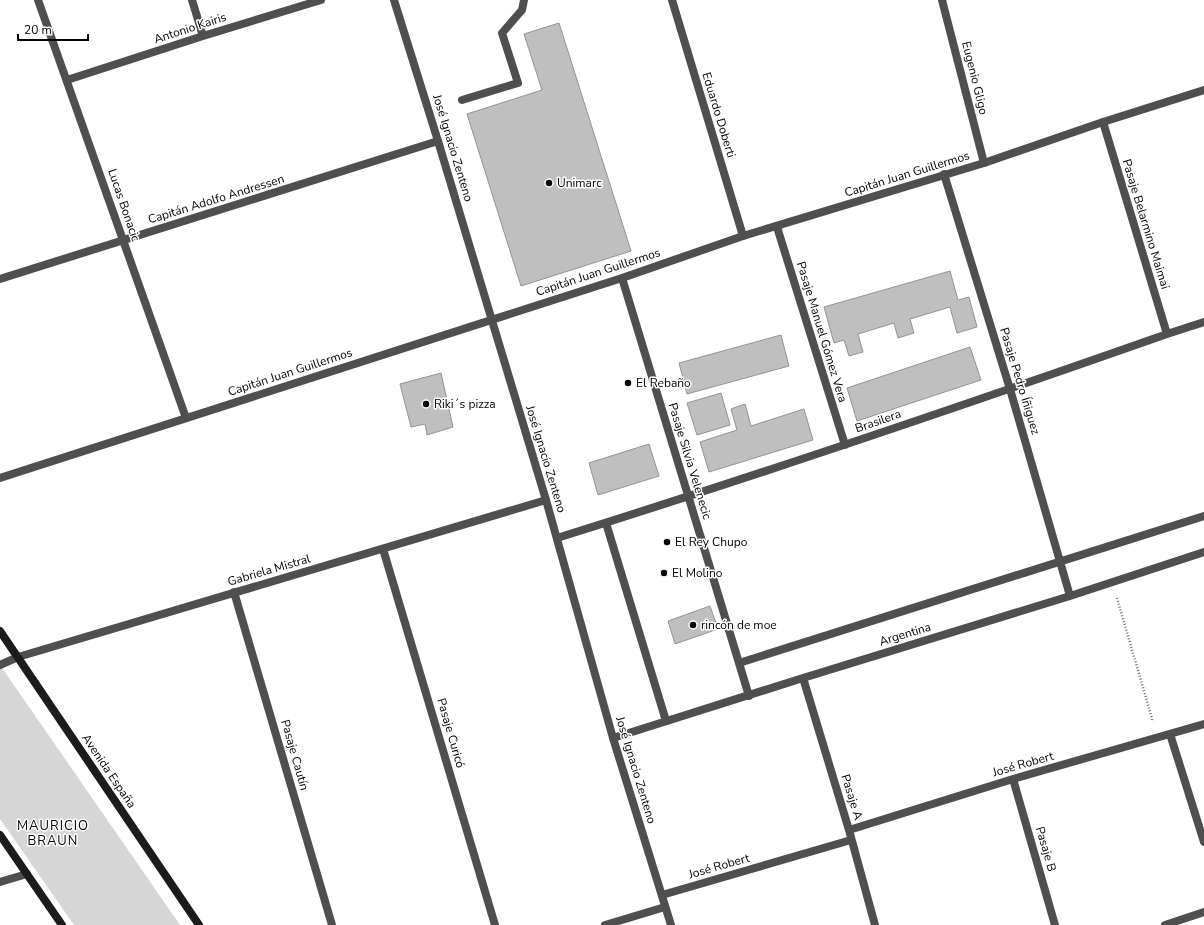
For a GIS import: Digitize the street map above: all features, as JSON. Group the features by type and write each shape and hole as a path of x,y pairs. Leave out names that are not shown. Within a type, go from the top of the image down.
{"main road":[{"name":"Avenida España","path":"0,631 199,925"},
{"path":"0,835 62,925"}],"street":[{"name":"Lucas Bonacic","path":"38,0 186,418"},
{"path":"192,0 203,36"},
{"name":"Antonio Kairis","path":"67,80 321,0"},
{"name":"José Ignacio Zenteno","path":"394,0 546,500 613,738 671,925"},
{"path":"462,100 518,83 502,34 522,10 524,0"},
{"name":"Eduardo Doberti","path":"672,0 743,236"},
{"name":"Eugenio Gligo","path":"942,0 984,162"},
{"name":"Capitán Juan Guillermos","path":"0,478 622,278 743,236 777,227 984,162 1204,90"},
{"name":"Pasaje Belarmino Maimai","path":"1103,122 1167,334"},
{"name":"Capitán Adolfo Andressen","path":"0,278 438,141"},
{"name":"Pasaje Pedro Íñiguez","path":"944,174 1010,389 1070,596"},
{"name":"Pasaje Manuel Gómez Vera","path":"777,227 845,445"},
{"name":"Pasaje Silvia Velenecic","path":"622,278 749,696"},
{"name":"Brasilera","path":"557,538 688,497 845,445 1204,322"},
{"name":"Gabriela Mistral","path":"0,665 18,657 546,500"},
{"name":"Argentina","path":"739,663 1204,516"},
{"path":"606,523 666,721"},
{"name":"Pasaje Curicó","path":"383,549 495,925"},
{"name":"Argentina","path":"613,738 1070,596 1204,552"},
{"name":"Pasaje Cautín","path":"234,592 332,925"},
{"name":"Pasaje A","path":"803,678 849,830 875,925"},
{"name":"José Robert","path":"849,830 1013,779 1204,724"},
{"path":"1170,734 1204,842"},
{"name":"Pasaje B","path":"1013,779 1055,925"},
{"name":"José Robert","path":"662,895 851,840"},
{"path":"0,882 28,874"},
{"path":"605,925 665,907"},
{"path":"1164,925 1204,912"}],"path":[{"path":"1112,582 1158,738"}],"shaded area":[{"path":"0,665 180,925 74,925 0,819"}],"building":[{"name":"Unimarc","path":"559,23 631,251 521,286 467,114 542,90 524,34"},
{"path":"950,271 958,300 969,297 977,327 957,333 950,307 910,319 914,333 898,338 894,323 858,334 863,352 849,356 844,340 834,343 824,307"},
{"path":"781,335 789,366 687,394 679,363"},
{"path":"970,347 981,380 857,421 847,388"},
{"name":"Riki´s pizza","path":"441,373 453,427 427,435 425,424 411,427 400,384"},
{"path":"721,393 730,425 697,435 687,403"},
{"path":"745,404 751,426 804,409 813,440 709,472 700,442 737,430 731,409"},
{"path":"649,444 659,476 598,495 589,463"},
{"name":"rincón de moe","path":"710,606 718,629 675,644 668,621"}],"place":[{"name":"Unimarc","path":"549,183"},
{"name":"El Rebaño","path":"628,383"},
{"name":"Riki´s pizza","path":"426,404"},
{"name":"El Rey Chupo","path":"667,542"},
{"name":"El Molino","path":"664,573"},
{"name":"rincón de moe","path":"693,625"}],"district":[{"name":"MAURICIO BRAUN","path":"53,832"}]}
